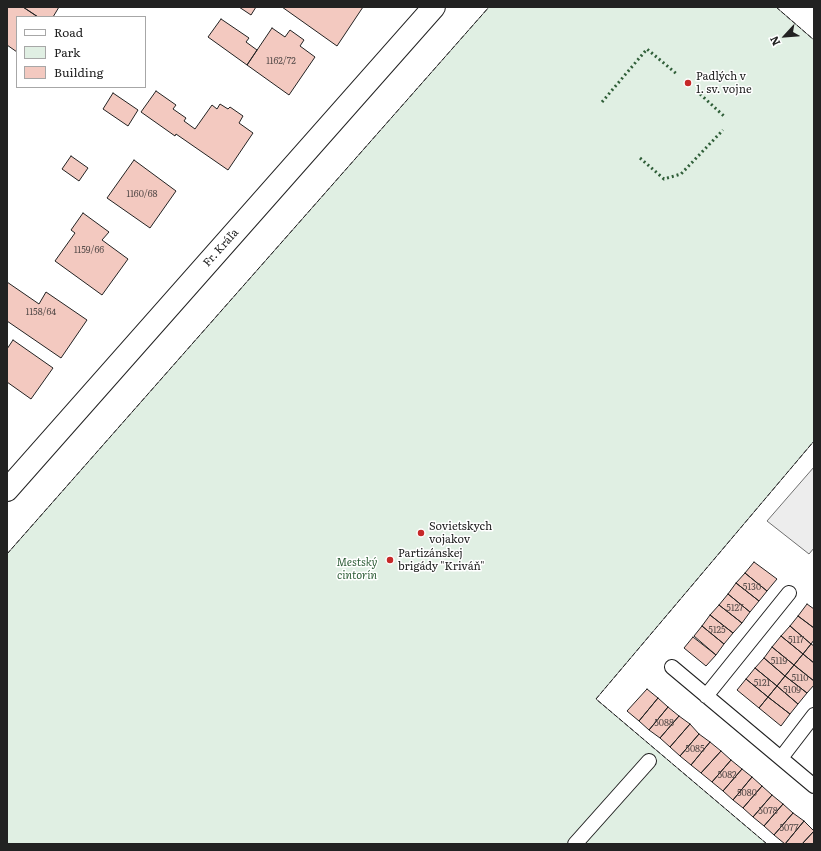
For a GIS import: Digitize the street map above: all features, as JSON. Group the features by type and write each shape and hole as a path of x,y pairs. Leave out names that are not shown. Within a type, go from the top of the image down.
{"street":[{"name":"Fr. Kráľa","path":"7,490 434,7"}],"lane":[{"path":"706,696 788,593"},
{"path":"672,667 814,786"},
{"path":"780,758 814,715"},
{"path":"575,844 649,761"}],"green space":[{"name":"Mestský cintorín","path":"489,7 776,7 814,40 814,441 596,699 767,844 7,844 7,554"}],"shaded area":[{"path":"814,467 814,548 809,554 767,521"}],"building":[{"path":"7,7 23,7 36,16 16,16 16,51 7,45"},
{"path":"23,7 59,7 54,16 36,16"},
{"path":"239,7 256,7 251,15"},
{"path":"282,7 363,7 337,46"},
{"path":"221,19 249,38 246,42 257,50 247,65 208,37"},
{"path":"272,28 285,37 290,30 304,40 300,46 315,57 289,95 247,65"},
{"path":"156,91 176,105 173,109 186,118 184,121 195,129 212,105 217,109 220,104 228,109 230,107 243,116 239,123 253,133 228,170 141,112"},
{"path":"113,93 138,110 128,126 103,109"},
{"path":"71,156 88,168 79,181 62,169"},
{"path":"134,160 176,191 150,228 107,198"},
{"path":"83,213 109,232 102,240 128,259 102,295 55,261 75,233 71,230"},
{"path":"7,282 39,304 46,292 87,320 61,358 7,321"},
{"path":"13,340 53,368 31,399 7,382 7,349"},
{"path":"754,562 777,579 767,591 745,573"},
{"path":"745,573 767,591 759,601 736,583"},
{"path":"736,583 759,601 750,612 728,594"},
{"path":"728,594 750,612 742,623 719,605"},
{"path":"807,604 814,609 814,628 798,616"},
{"path":"719,605 742,623 733,633 710,615"},
{"path":"710,615 733,633 724,644 702,626"},
{"path":"798,616 814,628 814,640 811,644 790,626"},
{"path":"702,626 724,644 716,655 694,636"},
{"path":"790,626 811,644 803,654 781,636"},
{"path":"781,636 803,654 794,665 772,647"},
{"path":"693,637 716,655 706,666 684,648"},
{"path":"811,644 814,646 814,663 803,654"},
{"path":"772,647 794,665 785,676 764,658"},
{"path":"803,654 814,663 814,681 794,665"},
{"path":"764,658 785,676 777,686 755,668"},
{"path":"794,665 814,681 814,685 807,693 785,676"},
{"path":"755,668 777,686 768,697 746,679"},
{"path":"785,676 807,693 798,704 777,686"},
{"path":"746,679 768,697 759,708 737,690"},
{"path":"777,686 798,704 790,714 768,697"},
{"path":"647,689 658,698 639,721 627,711"},
{"path":"768,697 790,714 781,726 759,708"},
{"path":"658,698 668,707 649,730 639,721"},
{"path":"668,707 679,716 660,738 649,730"},
{"path":"679,716 690,724 670,747 660,738"},
{"path":"690,724 699,734 680,756 670,747"},
{"path":"699,734 710,742 691,765 680,756"},
{"path":"710,742 721,751 701,773 691,765"},
{"path":"721,751 731,760 712,782 701,773"},
{"path":"731,760 742,769 723,791 712,782"},
{"path":"742,769 752,777 733,800 723,791"},
{"path":"752,777 762,786 743,808 733,800"},
{"path":"762,786 772,795 753,817 743,808"},
{"path":"772,795 783,804 764,826 753,817"},
{"path":"783,804 793,813 774,835 764,826"},
{"path":"793,813 804,821 785,844 774,835"},
{"path":"804,821 814,831 802,844 785,844"},
{"path":"814,831 814,844 802,844"}],"hedge":[{"path":"602,102 647,49 678,75"},
{"path":"700,94 725,117"},
{"path":"640,158 664,179 681,174 723,130"}],"fence":[{"path":"7,554 489,7"},
{"path":"776,7 814,40"},
{"path":"767,844 596,699 814,441"}],"place":[{"name":"Padlých v 1. sv. vojne","path":"688,83"},
{"name":"Sovietskych vojakov","path":"421,533"},
{"name":"Partizánskej brigády \"Kriváň\"","path":"390,560"}]}
